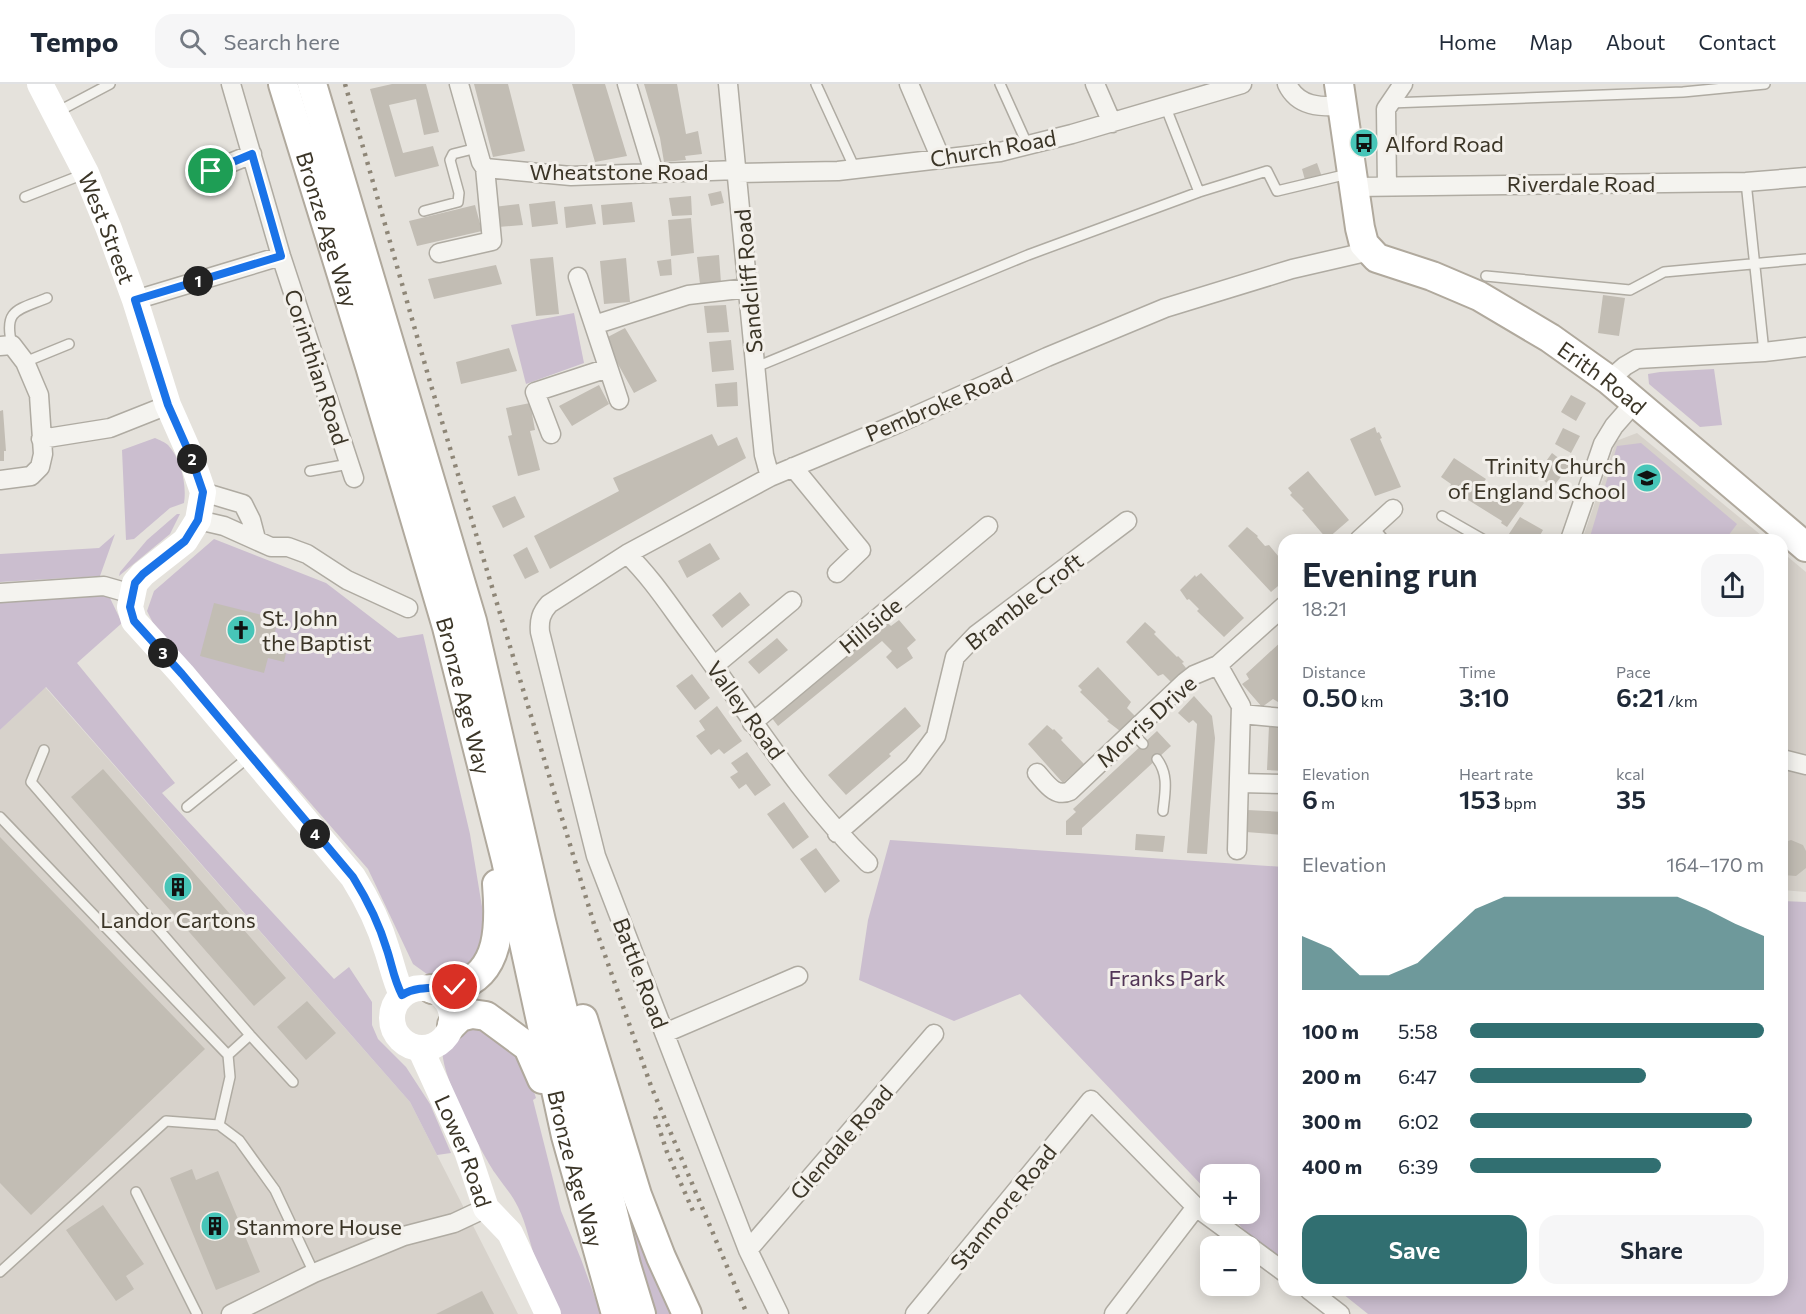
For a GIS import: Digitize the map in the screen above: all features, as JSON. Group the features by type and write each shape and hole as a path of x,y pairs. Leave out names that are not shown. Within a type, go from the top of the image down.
{"main road":[{"name":"Bronze Age Way","path":"283,84 447,627 506,860 566,1137 616,1314"},
{"name":"Bronze Age Way","path":"312,84 472,621 541,921 640,1314"},
{"path":"1341,95 1360,228 1364,244 1370,251"},
{"name":"Erith Road","path":"1370,251 1377,258 1432,276 1479,296 1550,338 1609,380 1806,547"},
{"path":"432,989 455,987 470,980 485,967 495,948 500,918 490,801"},
{"path":"541,921 578,1003 637,1195 661,1257 687,1314"},
{"path":"452,1025 460,1017 472,1014 486,1016 528,1047 566,1137"}],"street":[{"name":"West Street","path":"40,84 86,173 110,229 168,405 191,457 203,492 198,520 185,541 143,574 135,583 132,594"},
{"name":"Corinthian Road","path":"231,84 281,256 351,471"},
{"path":"439,253 492,241 485,168 481,162 459,84"},
{"path":"627,84 654,173"},
{"name":"Sandcliff Road","path":"728,84 764,455 770,477"},
{"path":"909,84 940,159"},
{"path":"1095,84 1112,123"},
{"name":"Church Road","path":"738,172 838,171 1000,152 1166,108 1194,95 1242,84"},
{"path":"1287,84 1290,91 1308,105 1320,107 1341,95"},
{"path":"1387,186 1386,109 1403,84"},
{"path":"211,171 252,154"},
{"name":"Wheatstone Road","path":"485,168 571,176 738,172"},
{"name":"Riverdale Road","path":"1354,180 1387,186 1746,182 1806,177"},
{"name":"Pembroke Road","path":"539,620 549,604 627,554 770,477 1166,308 1292,270 1370,251"},
{"path":"135,300 281,256"},
{"path":"578,277 619,400"},
{"path":"594,325 688,295 748,288"},
{"path":"0,480 31,477 40,468 43,454 39,395 25,362 6,345"},
{"path":"1609,380 1636,359 1764,352 1806,347"},
{"path":"551,434 535,392 608,368"},
{"path":"1572,534 1603,444 1614,426 1635,402"},
{"path":"42,439 110,428 168,405"},
{"path":"793,467 861,550 837,573"},
{"path":"203,492 243,504 251,520 256,539"},
{"path":"1378,534 1394,509"},
{"path":"198,520 224,526 271,547 288,547 313,557 347,580 408,608"},
{"name":"Bramble Croft","path":"837,833 913,767 936,736 955,657 976,635 1127,521"},
{"name":"Hillside","path":"753,723 988,526"},
{"name":"Valley Road","path":"627,554 649,578 753,723 837,833 868,863"},
{"path":"0,592 104,586 132,594 130,607 134,621 182,674 353,877 372,908 395,981 402,995"},
{"path":"714,666 792,601"},
{"name":"Morris Drive","path":"1037,773 1052,789 1064,793 1070,791 1137,738 1194,675 1218,665 1278,611"},
{"name":"Battle Road","path":"539,620 540,632 596,856 748,1250 779,1314"},
{"path":"1218,665 1241,706 1237,850"},
{"path":"1241,714 1278,717"},
{"path":"1788,760 1806,765"},
{"path":"1240,783 1278,784"},
{"path":"665,1033 798,976"},
{"path":"420,987 442,994 452,1013 452,1025 440,1042 434,1046 420,1048 406,1044 398,1037 392,1023 392,1013 395,1003 402,995 420,987"},
{"name":"Glendale Road","path":"748,1250 934,1034"},
{"name":"Lower Road","path":"420,1048 467,1151 486,1208 510,1233 548,1314"},
{"name":"Stanmore Road","path":"915,1314 1091,1100 1196,1207"},
{"path":"1114,1314 1196,1207 1278,1268"},
{"path":"231,1314 265,1306 314,1273 404,1236 454,1223 486,1208"},
{"path":"1319,1308 1340,1314"}],"lane":[{"path":"55,113 110,84"},
{"path":"816,84 855,169"},
{"path":"1000,84 1028,146"},
{"path":"1390,103 1683,92 1765,84"},
{"path":"1166,108 1199,192"},
{"path":"423,211 458,202 460,198 451,157 453,154 477,148"},
{"path":"756,367 1028,255 1199,192 1267,171 1277,191 1354,180"},
{"path":"24,197 86,173"},
{"path":"1746,182 1764,352"},
{"path":"1486,276 1630,290 1664,272 1806,259"},
{"path":"6,345 9,320 14,313 47,298"},
{"path":"25,362 69,344"},
{"path":"310,471 351,471"},
{"path":"1442,516 1474,534"},
{"path":"44,750 31,782 293,1082"},
{"path":"187,807 250,756"},
{"path":"1157,759 1164,768 1166,783 1163,811"},
{"path":"0,817 228,1055 230,1077 219,1125"},
{"path":"228,1055 250,1035"},
{"path":"0,1272 166,1121 219,1125 239,1140 275,1190 314,1273"},
{"path":"135,1192 197,1314"}],"shaded area":[{"name":"Trinity Church of England School","path":"1637,433 1760,534 1584,534 1616,441"},
{"path":"1788,557 1806,572 1806,892 1788,890"},
{"path":"45,687 410,1102 518,1314 0,1314 0,730"}],"green space":[{"path":"574,313 584,363 526,384 511,325"},
{"path":"1714,369 1722,425 1700,427 1649,384 1648,374"},
{"path":"155,438 168,445 180,465 184,480 184,503 170,508 134,539 126,540 122,450"},
{"name":"Trinity Church of England School","path":"1641,443 1737,524 1730,534 1591,534 1617,446"},
{"path":"177,514 180,514 170,534 119,576 147,540"},
{"path":"115,534 100,576 0,582 0,554 99,548"},
{"path":"214,539 326,583 398,638 423,634 470,834 486,931 469,968 431,977 413,964 368,869 153,623 147,611 154,591"},
{"path":"106,594 122,623 77,663 175,783 162,793 334,979 349,967 372,1002 372,1025 378,1039 406,1067 430,1104 451,1153 437,1155 410,1102 46,687 0,730 0,599"},
{"name":"Franks Park","path":"890,840 1278,867 1278,1257 1260,1247 1260,1236 1250,1236 1238,1224 1260,1224 1260,1164 1200,1164 1200,1183 1020,994 954,1021 859,980 868,920"},
{"path":"1788,901 1806,902 1806,1314 1368,1314 1346,1296 1788,1296"},
{"path":"476,1027 505,1038 526,1067 536,1098 533,1100 561,1211 601,1314 560,1314 539,1270 518,1207 488,1162 453,1091 443,1058 443,1047 452,1034"},
{"path":"588,1073 675,1314 650,1314"}],"building":[{"path":"392,84 426,84 439,132 424,135 416,99 389,105 403,153 433,146 439,166 395,177 370,89"},
{"path":"474,84 508,84 525,151 493,157"},
{"path":"572,84 605,84 627,156 595,162"},
{"path":"644,84 677,84 686,134 698,131 702,154 685,156 686,160 664,162 660,138"},
{"path":"1317,163 1322,177 1305,180 1302,169"},
{"path":"721,191 724,203 711,206 708,194"},
{"path":"691,196 692,215 672,216 669,198"},
{"path":"555,201 558,224 532,227 529,204"},
{"path":"632,202 635,222 603,225 601,205"},
{"path":"519,204 523,225 498,227 494,207"},
{"path":"592,204 596,224 566,228 564,207"},
{"path":"475,205 482,231 417,246 409,221"},
{"path":"691,218 694,253 671,256 668,220"},
{"path":"719,255 721,283 700,284 697,257"},
{"path":"553,257 559,314 536,316 530,259"},
{"path":"626,258 630,302 604,304 600,261"},
{"path":"671,259 672,275 660,276 657,261"},
{"path":"496,265 502,284 434,299 428,279"},
{"path":"1603,295 1625,298 1619,336 1598,333"},
{"path":"726,305 729,332 707,333 704,306"},
{"path":"625,328 657,381 634,393 604,339"},
{"path":"731,340 734,370 712,372 709,342"},
{"path":"509,348 517,371 461,384 456,362"},
{"path":"737,382 738,406 717,407 715,384"},
{"path":"599,385 609,404 572,426 559,406"},
{"path":"1571,395 1586,403 1576,421 1561,412"},
{"path":"530,403 535,430 530,431 540,470 518,476 508,436 512,435 506,408"},
{"path":"3,410 6,451 4,451 4,461 0,461 0,411"},
{"path":"1375,427 1382,438 1380,439 1401,487 1375,496 1350,439"},
{"path":"1563,428 1580,436 1571,453 1555,444"},
{"path":"712,434 718,446 737,437 746,458 550,569 534,536 619,491 613,478"},
{"path":"1552,453 1569,466 1553,487 1536,475"},
{"path":"1454,458 1486,479 1483,483 1509,500 1513,495 1524,503 1507,527 1501,523 1502,521 1449,488 1451,484 1441,477"},
{"path":"1308,471 1349,520 1333,534 1323,534 1290,495 1292,493 1288,488"},
{"path":"515,496 525,517 503,528 492,506"},
{"path":"1520,517 1543,530 1541,534 1509,534"},
{"path":"1247,527 1278,556 1278,586 1271,592 1228,546"},
{"path":"710,543 720,559 687,578 678,561"},
{"path":"527,547 539,572 525,579 513,555"},
{"path":"1201,573 1244,618 1224,637 1197,611 1199,609 1189,599 1187,600 1180,590 1195,575 1196,577"},
{"path":"740,592 750,605 722,628 712,615"},
{"name":"St. John the Baptist","path":"214,603 278,619 273,640 288,644 284,662 268,658 264,673 200,656"},
{"path":"882,618 891,626 899,620 916,640 907,648 913,658 897,669 886,657 892,651 882,641 778,726 768,713"},
{"path":"1145,622 1156,632 1154,634 1184,662 1182,663 1186,668 1171,682 1163,674 1158,676 1126,642"},
{"path":"777,638 788,650 759,674 748,662"},
{"path":"1278,645 1278,702 1273,699 1262,707 1242,684 1249,679 1246,674"},
{"path":"1098,667 1131,702 1127,708 1135,716 1120,731 1107,721 1109,720 1080,692 1082,690 1078,686"},
{"path":"692,674 710,698 695,710 676,686"},
{"path":"1194,696 1212,716 1215,738 1207,854 1187,853 1197,724 1193,720 1189,723 1178,713"},
{"path":"717,706 742,741 724,754 719,749 711,755 696,736 705,730 699,721"},
{"path":"905,707 921,726 846,795 828,775"},
{"path":"1274,720 1278,720 1278,771 1267,770 1269,726 1274,726"},
{"path":"1047,725 1063,738 1061,740 1084,764 1063,783 1028,744"},
{"path":"1157,731 1171,746 1082,828 1082,835 1066,835 1066,821 1076,812 1073,809"},
{"path":"747,752 771,785 755,796 746,784 739,789 730,777 738,772 731,763"},
{"name":"Landor Cartons","path":"103,769 286,978 254,1006 71,797"},
{"path":"784,802 809,837 793,849 767,814"},
{"path":"1247,810 1278,812 1278,835 1246,832"},
{"path":"1136,834 1165,836 1163,852 1135,850"},
{"path":"0,837 205,1049 31,1215 0,1183"},
{"path":"1788,841 1803,845 1806,851 1806,868 1796,876 1788,875"},
{"path":"816,848 840,881 825,893 800,859"},
{"path":"307,1001 336,1033 306,1060 277,1027"},
{"name":"Stanmore House","path":"192,1169 196,1180 218,1171 260,1272 216,1290 170,1178"},
{"path":"103,1205 144,1264 126,1276 134,1289 116,1301 66,1230"},
{"path":"482,1291 494,1314 436,1314"}],"railway":[{"path":"345,84 430,382 594,924 651,1086 747,1314"},
{"path":"655,1116 667,1152 693,1211"}],"place":[{"name":"Alford Road","path":"1364,143"},
{"name":"Trinity Church of England School","path":"1647,478"},
{"name":"St. John the Baptist","path":"241,630"},
{"name":"Landor Cartons","path":"178,887"},
{"name":"Stanmore House","path":"215,1226"}],"route":[{"path":"211,171 252,154 281,256 135,300 155,369 196,469 203,492 198,520 185,541 135,583 130,607 134,621 182,674 353,877 372,908 395,981 402,995 420,987 432,989 455,987"}]}
